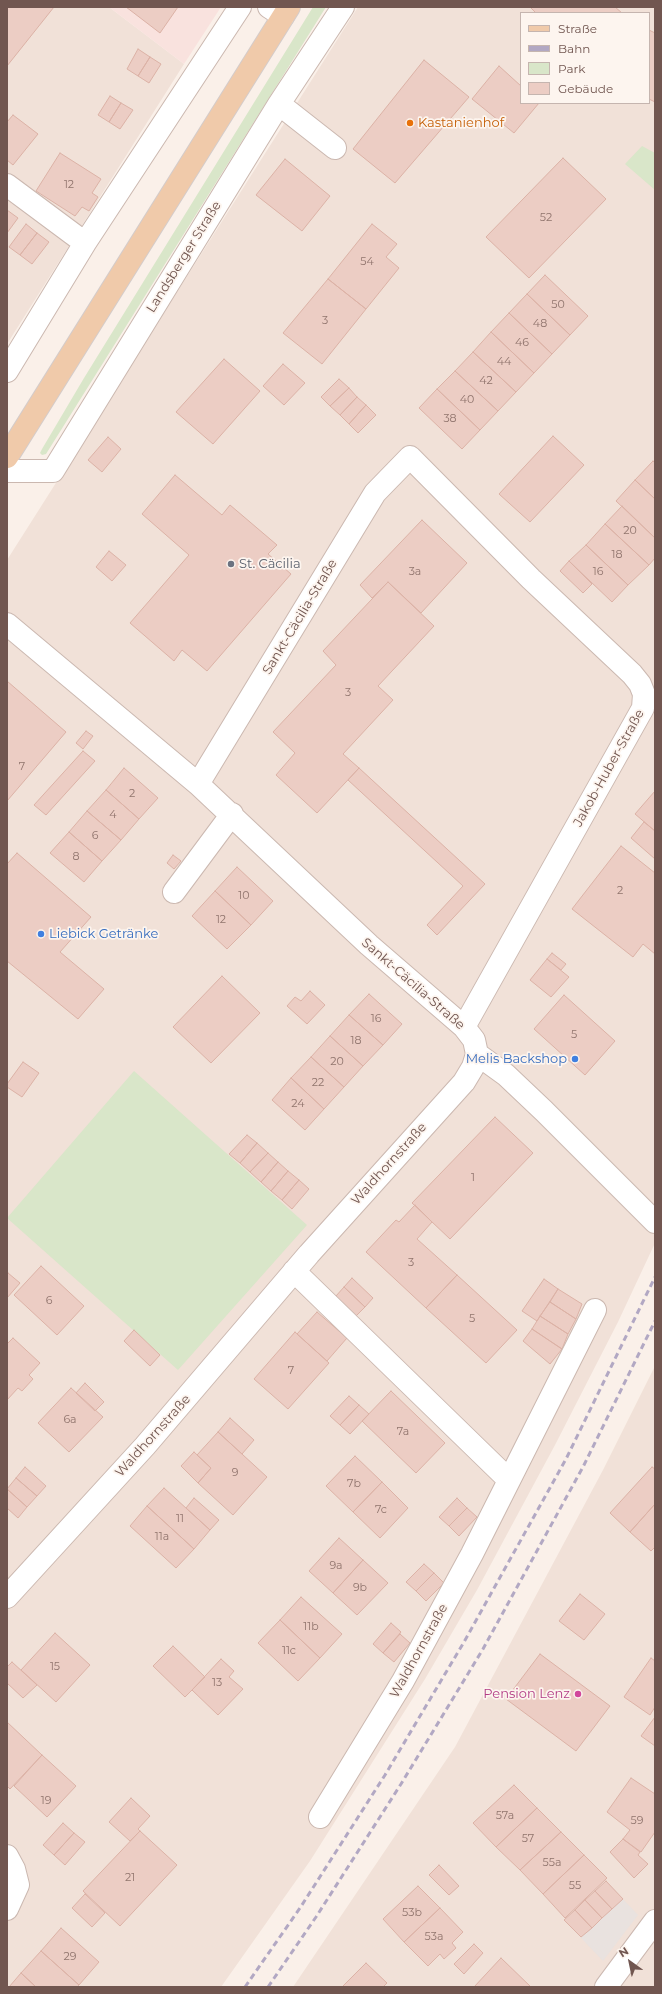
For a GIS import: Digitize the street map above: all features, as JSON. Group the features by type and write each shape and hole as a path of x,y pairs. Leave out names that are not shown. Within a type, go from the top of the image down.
{"main road":[{"path":"7,457 280,10"}],"street":[{"path":"7,371 85,243 240,7"},
{"name":"Landsberger Straße","path":"7,471 53,471 279,104 343,7"},
{"path":"279,104 335,148"},
{"path":"7,185 85,243"},
{"name":"Sankt-Cäcilia-Straße","path":"198,784 375,493 410,457"},
{"name":"Jakob-Huber-Straße","path":"410,457 531,579 632,674 640,684 644,694 643,708 464,1027"},
{"name":"Sankt-Cäcilia-Straße","path":"9,631 198,784 232,814 369,945 464,1027 474,1040 477,1054"},
{"path":"174,892 232,814"},
{"path":"477,1054 506,1075 539,1106 655,1222"},
{"name":"Waldhornstraße","path":"10,1586 186,1399 294,1271 464,1082 473,1067 477,1054"},
{"path":"294,1271 509,1480"},
{"name":"Waldhornstraße","path":"320,1817 403,1681 472,1554 595,1310"},
{"path":"7,1856 14,1869 18,1885 7,1909"},
{"path":"606,1987 655,1921"}],"shaded area":[{"path":"7,7 109,7 184,64 7,344"},
{"path":"109,7 221,7 184,64"},
{"path":"358,7 655,7 655,1243 618,1322 555,1445 477,1590 425,1679 310,1861 221,1987 7,1987 7,560"},
{"path":"655,1366 655,1987 293,1987 455,1747 603,1470"},
{"path":"606,1881 638,1915 603,1961 564,1920"}],"green space":[{"path":"313,7 326,7 46,454 42,455 40,453 42,449 84,378"},
{"path":"642,146 655,153 655,190 625,164"},
{"path":"134,1071 307,1225 178,1370 7,1218"}],"building":[{"path":"7,7 54,7 7,66"},
{"path":"126,7 178,7 160,33"},
{"path":"530,7 615,7 621,12 535,12"},
{"path":"650,30 655,33 655,102 650,100"},
{"path":"138,49 150,57 138,76 127,69"},
{"path":"150,57 161,64 149,83 138,76"},
{"name":"Kastanienhof","path":"424,60 469,97 395,183 353,149"},
{"path":"499,66 520,85 520,104 538,104 514,133 472,99"},
{"path":"110,96 121,103 109,122 98,115"},
{"path":"121,103 133,110 120,129 109,122"},
{"path":"13,115 38,134 13,165 7,160 7,122"},
{"path":"60,153 101,179 92,193 98,197 89,211 82,207 75,216 36,191"},
{"path":"563,158 606,199 529,278 486,237"},
{"path":"285,159 330,196 302,231 256,195"},
{"path":"7,210 18,218 7,233"},
{"path":"26,224 37,233 20,255 9,247"},
{"path":"372,224 397,244 386,257 399,268 366,309 328,279"},
{"path":"37,233 49,242 32,264 20,255"},
{"path":"545,275 588,316 570,335 527,294"},
{"path":"328,279 366,309 322,364 283,333"},
{"path":"527,294 570,335 552,354 509,313"},
{"path":"509,313 552,354 534,373 491,332"},
{"path":"491,332 534,373 516,392 473,352"},
{"path":"473,352 516,392 498,411 455,371"},
{"path":"224,359 260,391 213,444 176,412"},
{"path":"283,364 305,383 284,405 263,386"},
{"path":"455,371 498,411 480,430 437,389"},
{"path":"339,379 349,388 330,406 321,397"},
{"path":"349,388 357,397 340,415 330,406"},
{"path":"437,389 480,430 462,449 419,408"},
{"path":"357,397 366,405 349,424 340,415"},
{"path":"366,405 376,415 358,433 349,424"},
{"path":"553,436 584,465 530,522 499,494"},
{"path":"108,437 121,449 102,472 88,460"},
{"path":"653,461 655,463 655,499 635,480"},
{"name":"St. Cäcilia","path":"175,475 222,515 230,505 277,545 268,554 291,574 207,671 182,650 174,661 130,623 189,555 142,514"},
{"path":"635,480 655,499 655,538 616,501"},
{"path":"622,506 655,538 655,558 649,565 605,524"},
{"path":"422,520 467,563 421,613 388,582 372,598 360,585"},
{"path":"605,524 649,565 628,585 586,545"},
{"path":"586,545 628,585 612,602 569,561"},
{"path":"109,551 126,565 112,581 96,567"},
{"path":"569,561 592,584 583,593 560,571"},
{"path":"388,582 434,626 378,686 393,700 343,754 359,768 317,813 276,775 295,753 273,732 336,665 323,651"},
{"path":"7,681 66,732 7,801"},
{"path":"86,731 93,736 83,749 76,743"},
{"path":"83,751 95,761 46,815 34,805"},
{"path":"124,768 158,798 139,819 106,790"},
{"path":"359,768 485,884 437,935 427,925 463,886 348,780"},
{"path":"106,790 139,819 121,840 87,811"},
{"path":"655,791 655,831 635,814"},
{"path":"87,811 121,840 102,861 69,832"},
{"path":"644,822 655,831 655,859 631,838"},
{"path":"69,832 102,861 84,882 50,853"},
{"path":"621,846 655,873 655,954 643,944 633,957 572,909"},
{"name":"Liebick Getränke","path":"17,853 91,917 60,952 104,989 78,1019 7,961 7,864"},
{"path":"173,855 181,861 174,869 167,863"},
{"path":"237,867 273,901 251,925 215,891"},
{"path":"215,891 251,925 227,949 192,916"},
{"path":"552,953 566,964 561,970 547,959"},
{"path":"547,959 569,977 551,997 530,980"},
{"path":"222,976 260,1013 211,1063 173,1027"},
{"path":"310,991 325,1005 307,1024 287,1006 295,997 301,1001"},
{"path":"369,994 402,1024 383,1045 349,1015"},
{"path":"564,995 615,1041 585,1075 534,1029"},
{"path":"349,1015 383,1045 363,1066 330,1036"},
{"path":"330,1036 363,1066 344,1087 311,1057"},
{"path":"311,1057 344,1087 324,1109 291,1078"},
{"path":"23,1062 39,1073 22,1097 7,1087 7,1084"},
{"path":"291,1078 324,1109 305,1130 272,1100"},
{"path":"495,1117 533,1153 450,1239 412,1203"},
{"path":"247,1135 257,1143 240,1163 229,1154"},
{"path":"257,1143 268,1153 250,1172 240,1163"},
{"path":"268,1153 278,1162 261,1182 250,1172"},
{"path":"278,1162 288,1171 271,1191 261,1182"},
{"path":"288,1171 299,1180 282,1200 271,1191"},
{"path":"299,1180 309,1189 292,1209 282,1200"},
{"path":"415,1205 432,1222 417,1239 457,1275 426,1308 366,1252 396,1220 399,1222"},
{"path":"41,1266 84,1306 57,1335 14,1295"},
{"path":"8,1273 20,1283 7,1298 7,1274"},
{"path":"457,1275 517,1330 486,1363 426,1308"},
{"path":"352,1278 373,1298 365,1307 344,1287"},
{"path":"544,1279 558,1289 537,1321 522,1311"},
{"path":"344,1287 365,1307 356,1316 336,1296"},
{"path":"558,1289 582,1304 576,1319 550,1302"},
{"path":"550,1302 576,1319 568,1334 540,1316"},
{"path":"317,1312 347,1338 327,1361 297,1334"},
{"path":"540,1316 568,1334 562,1349 532,1329"},
{"path":"532,1329 562,1349 550,1364 523,1341"},
{"path":"134,1330 160,1355 150,1366 124,1341"},
{"path":"295,1332 329,1363 288,1409 254,1379"},
{"path":"13,1338 40,1363 29,1375 33,1379 22,1391 18,1388 7,1400 7,1344"},
{"path":"85,1383 104,1402 95,1411 76,1393"},
{"path":"71,1388 103,1417 69,1452 38,1423"},
{"path":"391,1391 445,1443 416,1473 362,1421"},
{"path":"349,1396 359,1405 340,1425 330,1416"},
{"path":"359,1405 369,1414 350,1434 340,1425"},
{"path":"230,1418 254,1440 242,1454 218,1432"},
{"path":"218,1432 267,1477 233,1515 198,1483 211,1468 197,1455"},
{"path":"194,1452 211,1468 198,1483 181,1466"},
{"path":"355,1456 382,1482 353,1512 326,1486"},
{"path":"25,1467 46,1486 37,1496 16,1478"},
{"path":"652,1467 655,1469 655,1504 630,1532 610,1513"},
{"path":"16,1478 37,1496 27,1507 7,1489"},
{"path":"382,1482 408,1508 380,1538 353,1512"},
{"path":"164,1488 210,1530 194,1549 147,1506"},
{"path":"7,1489 27,1507 18,1518 7,1508"},
{"path":"194,1498 219,1520 210,1530 186,1508"},
{"path":"457,1498 467,1508 449,1526 439,1517"},
{"path":"655,1504 655,1547 651,1551 630,1532"},
{"path":"147,1506 194,1549 176,1568 130,1526"},
{"path":"467,1508 477,1517 459,1536 449,1526"},
{"path":"339,1538 363,1560 333,1593 309,1571"},
{"path":"363,1560 388,1583 357,1615 333,1593"},
{"path":"424,1564 434,1573 416,1591 406,1582"},
{"path":"434,1573 444,1583 426,1601 416,1591"},
{"path":"580,1594 605,1614 584,1640 559,1621"},
{"path":"301,1597 342,1634 320,1658 280,1620"},
{"path":"280,1620 320,1658 298,1681 258,1643"},
{"path":"391,1623 401,1632 383,1653 373,1644"},
{"path":"55,1633 90,1665 56,1702 21,1670"},
{"path":"400,1634 410,1643 394,1662 383,1653"},
{"path":"173,1646 205,1677 185,1697 153,1666"},
{"path":"540,1654 610,1706 576,1751 506,1699"},
{"path":"651,1658 655,1661 655,1707 650,1715 624,1697"},
{"path":"221,1659 234,1671 229,1677 243,1689 218,1715 192,1690"},
{"path":"12,1662 37,1685 23,1698 7,1683 7,1667"},
{"path":"655,1717 655,1746 641,1736"},
{"path":"7,1722 42,1755 10,1789 7,1786"},
{"path":"42,1755 76,1786 47,1817 14,1786"},
{"path":"631,1778 655,1794 655,1832 641,1852 623,1839 630,1830 607,1812"},
{"path":"514,1785 537,1808 496,1847 473,1823"},
{"path":"131,1798 150,1816 138,1829 140,1831 130,1841 109,1822"},
{"path":"537,1808 561,1832 520,1870 496,1847"},
{"path":"63,1823 74,1833 54,1855 43,1845"},
{"path":"140,1831 177,1865 120,1926 83,1891"},
{"path":"561,1832 584,1855 543,1894 520,1870"},
{"path":"74,1833 85,1842 65,1865 54,1855"},
{"path":"623,1839 640,1852 638,1855 648,1864 634,1878 610,1852"},
{"path":"584,1855 607,1878 565,1918 543,1894"},
{"path":"439,1865 459,1886 449,1895 429,1875"},
{"path":"606,1881 623,1899 612,1909 595,1891"},
{"path":"418,1886 440,1908 404,1942 383,1919"},
{"path":"595,1891 612,1909 602,1918 585,1900"},
{"path":"85,1894 105,1913 92,1927 72,1908"},
{"path":"585,1900 602,1918 592,1928 575,1910"},
{"path":"440,1908 463,1932 452,1943 456,1948 444,1959 440,1954 428,1966 404,1942"},
{"path":"575,1910 592,1928 581,1937 564,1920"},
{"path":"61,1928 99,1962 79,1985 41,1951"},
{"path":"474,1944 483,1953 464,1974 454,1964"},
{"path":"41,1951 79,1985 77,1987 36,1987 21,1973"},
{"path":"501,1958 531,1987 474,1987"},
{"path":"366,1963 387,1983 383,1987 342,1987"},
{"path":"21,1973 36,1987 9,1987"}],"railway":[{"path":"245,1987 300,1908 385,1775 464,1642 566,1459 655,1277"},
{"path":"268,1987 316,1917 401,1784 483,1649 583,1467 655,1321"}],"place":[{"name":"Kastanienhof","path":"410,123"},
{"name":"St. Cäcilia","path":"231,564"},
{"name":"Liebick Getränke","path":"41,934"},
{"name":"Melis Backshop","path":"575,1059"},
{"name":"Pension Lenz","path":"578,1694"}]}
